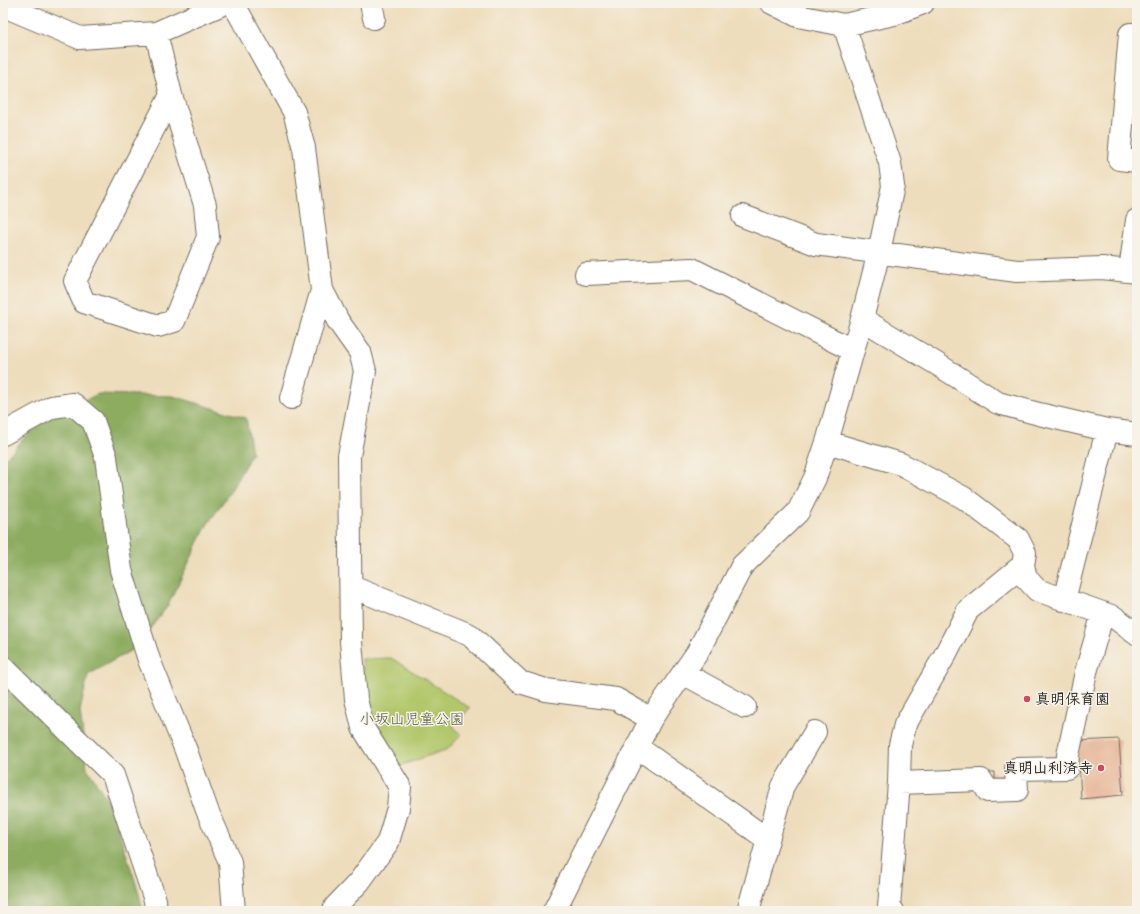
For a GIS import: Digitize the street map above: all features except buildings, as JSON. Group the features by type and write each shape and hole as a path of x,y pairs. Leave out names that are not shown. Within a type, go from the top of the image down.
{"street":[{"path":"3,8 11,9 80,38 156,33 225,3"},
{"path":"233,3 294,112 304,148 322,290 338,321 360,352 364,371 349,456 352,587 351,642 356,699 363,728 400,787 398,808 388,842 359,882 335,908 337,911"},
{"path":"772,3 798,16 844,25 894,14 923,3"},
{"path":"554,911 651,719 697,653 742,566 798,512 815,478 827,442 862,319 879,252 893,186 890,163 844,25"},
{"path":"156,33 171,95 204,205 208,237 174,321 158,326 84,302 75,281 171,95"},
{"path":"1137,34 1130,34 1118,158 1137,161"},
{"path":"743,216 816,244 1017,271 1102,268 1134,271 1137,220"},
{"path":"586,274 692,269 852,350"},
{"path":"290,398 322,290"},
{"path":"862,319 998,403 1107,430 1137,434"},
{"path":"3,434 52,407 74,404 93,421 106,457 121,570 149,660 185,748 207,810 230,862 234,911"},
{"path":"1064,600 1107,430"},
{"path":"827,442 901,464 964,498 1018,539 1024,553 1023,565 1026,578 1037,590 1114,616 1137,634"},
{"path":"893,911 889,907 899,783 900,746 905,724 945,655 968,610 1023,565"},
{"path":"352,587 470,635 520,682 546,690 616,699 651,719"},
{"path":"899,783 981,780 988,791 1017,790 1016,769 1067,768 1068,755 1086,672 1103,613"},
{"path":"3,667 113,775 155,900 156,911"},
{"path":"683,673 745,707"},
{"path":"748,911 783,786 815,732"},
{"path":"637,747 767,839"}],"green space":[{"path":"98,394 173,396 246,418 252,453 230,492 207,525 167,607 135,648 88,675 80,711 87,768 110,804 138,890 143,911 3,911 3,459 9,455 37,424"},
{"name":"小坂山児童公園","path":"391,658 470,708 453,726 461,735 448,749 396,767 367,725 362,659"}],"place":[{"name":"真明保育園","path":"1027,699"},
{"name":"真明山利済寺","path":"1101,768"}]}
